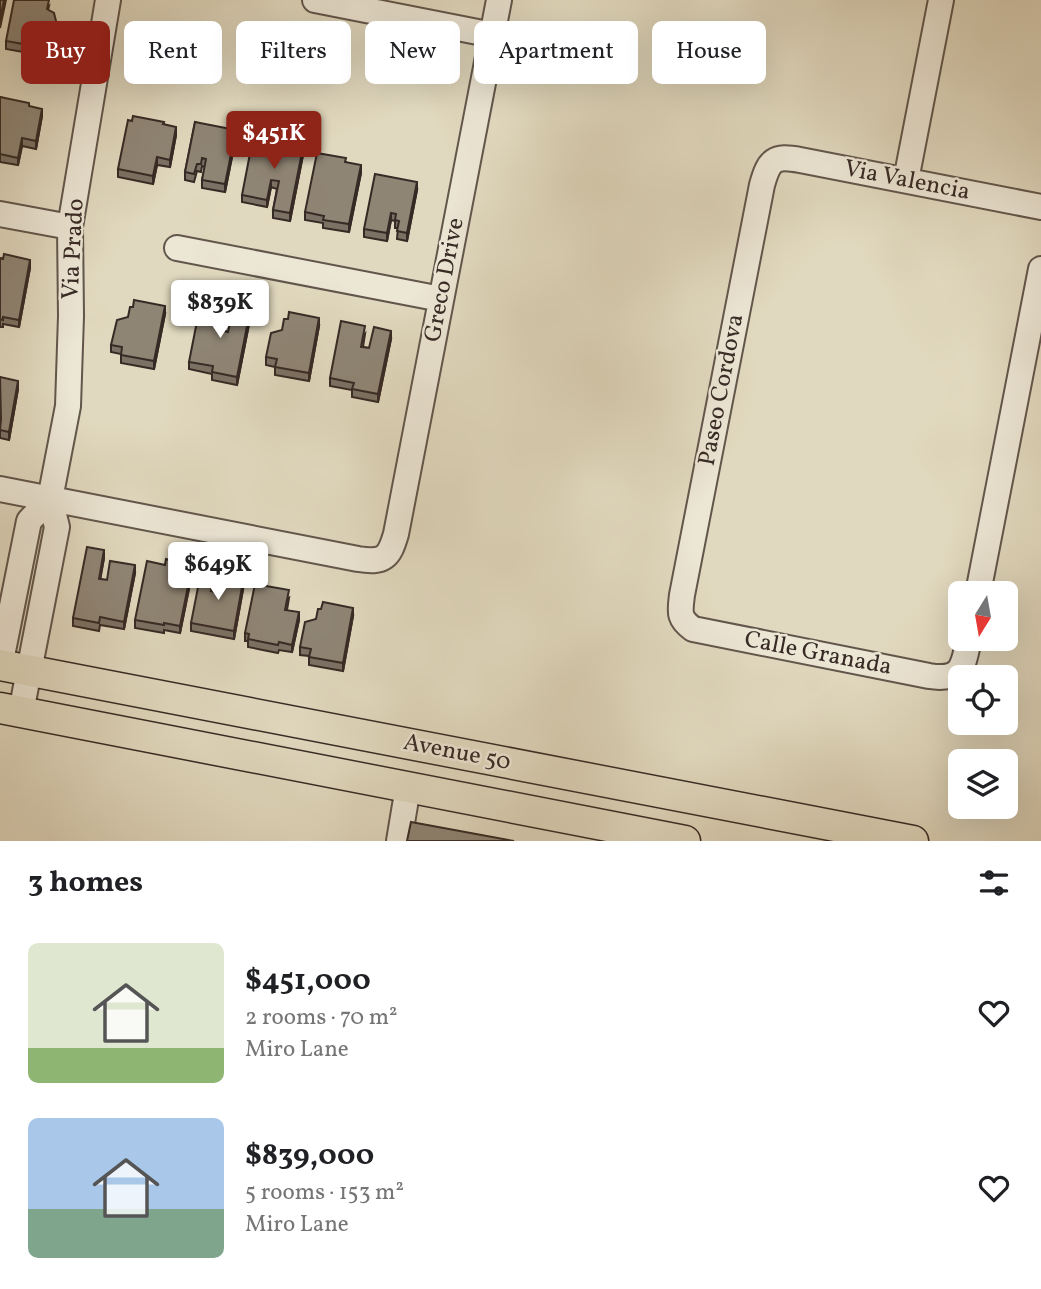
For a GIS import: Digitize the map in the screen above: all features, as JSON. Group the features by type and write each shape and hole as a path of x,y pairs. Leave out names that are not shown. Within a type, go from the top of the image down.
{"main road":[{"name":"Avenue 50","path":"7,666 913,841"},
{"name":"Avenue 50","path":"10,710 682,840"},
{"path":"414,744 453,767 650,806 682,840 696,825 716,819 824,841"}],"street":[{"name":"Via Prado","path":"7,666 48,575 57,527 50,499 68,406 70,227 108,0"},
{"path":"315,0 474,31"},
{"name":"Greco Drive","path":"495,21 499,0"},
{"path":"906,180 942,0"},
{"name":"Greco Drive","path":"50,499 358,559 373,561 385,558 396,534 483,84"},
{"name":"Via Valencia","path":"773,160 785,157 1041,206"},
{"name":"Paseo Cordova","path":"683,622 681,611 685,582 762,185 766,169 773,160"},
{"path":"0,214 70,227"},
{"path":"177,248 441,299"},
{"path":"980,581 1041,269"},
{"path":"0,489 50,499"},
{"name":"Via Prado","path":"10,710 7,666 19,569 29,521 50,499"},
{"path":"19,569 48,575"},
{"name":"Calle Granada","path":"683,622 700,631 944,678 956,675 963,666 966,651"},
{"path":"399,841 408,787"}],"building":[{"path":"0,0 4,0 0,20"},
{"path":"14,0 49,0 47,9 54,13 56,21 21,21 21,44 6,41"},
{"path":"0,97 29,103 29,106 42,109 36,141 22,138 18,158 0,154"},
{"path":"133,116 176,127 170,160 157,157 153,176 118,169 128,120 132,121"},
{"path":"195,122 236,130 225,184 202,180 206,159 202,158 201,164 197,164 194,174 185,172"},
{"path":"278,137 304,142 290,213 273,210 279,181 271,180 267,200 242,195 253,138 277,143"},
{"path":"317,153 346,158 345,162 361,165 349,224 323,220 324,216 305,212"},
{"path":"375,174 417,182 407,233 397,231 399,221 395,220 396,214 391,213 387,233 364,229"},
{"path":"4,254 30,260 19,320 3,317 3,320 0,319 0,258 3,259"},
{"path":"134,300 165,306 154,361 121,355 122,347 111,345 117,320 128,317"},
{"path":"234,303 251,306 237,377 212,372 213,366 189,362 200,306 224,310 220,330 228,332"},
{"path":"289,312 319,318 309,373 275,367 277,359 266,357 271,333 282,330 284,319 288,319"},
{"path":"341,321 365,326 361,347 369,348 374,327 391,331 378,394 352,389 354,383 330,378"},
{"path":"0,377 18,381 9,432 0,430"},
{"path":"87,547 104,550 99,579 107,580 110,561 135,565 124,622 100,617 99,623 73,618"},
{"path":"166,559 192,566 180,626 135,620 147,561 165,565"},
{"path":"201,572 210,574 208,585 212,586 211,591 217,593 221,572 244,576 234,631 191,623"},
{"path":"255,584 289,590 285,610 299,612 292,645 248,639 249,634 245,633"},
{"path":"323,602 353,608 343,663 309,657 311,649 300,647 305,622 316,619"},
{"path":"411,822 514,841 407,841"}]}
